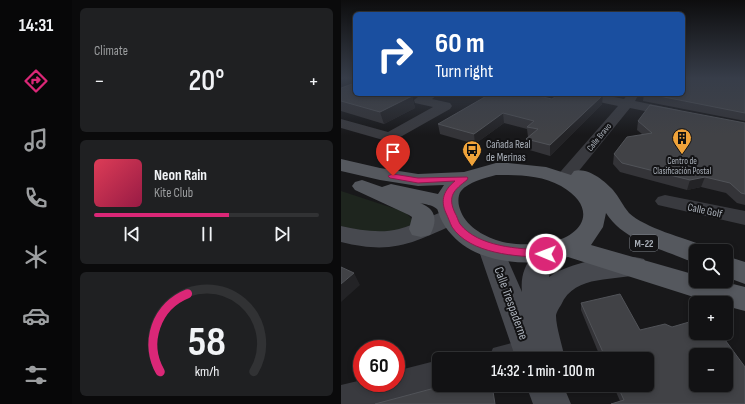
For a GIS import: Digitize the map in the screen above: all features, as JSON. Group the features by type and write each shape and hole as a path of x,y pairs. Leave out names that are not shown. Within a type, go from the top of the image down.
{"main road":[{"path":"341,165 380,174 418,180 464,178 477,173 496,169 568,174 605,194 621,218 634,228 689,250"},
{"path":"464,178 452,188 447,197 449,211 457,226 470,238 491,248 520,253 557,251 581,241 590,233 596,215 593,204 568,174"},
{"path":"341,179 362,186 417,210 423,214 425,221 421,229"},
{"path":"362,186 406,192 433,199 449,211"},
{"name":"M-22","path":"596,215 645,244 689,259"},
{"name":"M-22","path":"557,251 634,266 694,287 745,299"},
{"path":"733,269 745,275"},
{"path":"733,272 745,275"}],"street":[{"path":"341,123 390,137 445,106 420,100 426,97"},
{"path":"609,97 630,99 686,116"},
{"name":"Calle Bravo","path":"568,174 630,99"},
{"name":"Calle Golf","path":"665,201 745,218"},
{"path":"341,234 362,240 395,240 421,229 449,211"},
{"name":"Calle Trespaderne","path":"491,248 526,352"},
{"name":"Calle Trespaderne","path":"541,315 535,282 536,272 557,251"},
{"name":"Calle Trespaderne","path":"530,352 541,315 550,297 559,285 579,273 634,266"},
{"path":"341,402 432,378"},
{"path":"547,392 553,404"},
{"path":"552,392 553,404"}],"shaded area":[{"path":"341,191 405,212 413,223 404,228 386,233 369,232 341,226"}],"building":[{"path":"341,97 410,97 380,112 341,101"},
{"path":"485,97 542,97 552,99 555,97 601,97 550,145 526,139 538,129 527,127 534,121 503,113 474,134 438,124"},
{"path":"663,97 745,97 745,113"},
{"name":"Centro de Clasificación Postal","path":"650,105 745,123 745,194 741,193 730,183 705,177 690,180 622,163 614,154 627,137 652,133 638,121"},
{"path":"341,267 354,273 341,284"},
{"path":"620,294 640,330 665,324 672,327 689,322 689,340 725,340 731,348 689,348 689,392 733,392 733,351 745,367 745,404 611,404 624,400 620,392 654,392 654,352 603,352 581,303"},
{"path":"432,389 432,392 493,392 495,404 375,404"}],"place":[{"name":"Centro de Clasificación Postal","path":"682,155"},
{"name":"Cañada Real de Merinas","path":"472,167"}],"route":[{"path":"393,176 418,180 464,178 452,188 447,197 447,206 451,217 457,226 470,238 491,248 520,253 546,254"}]}
